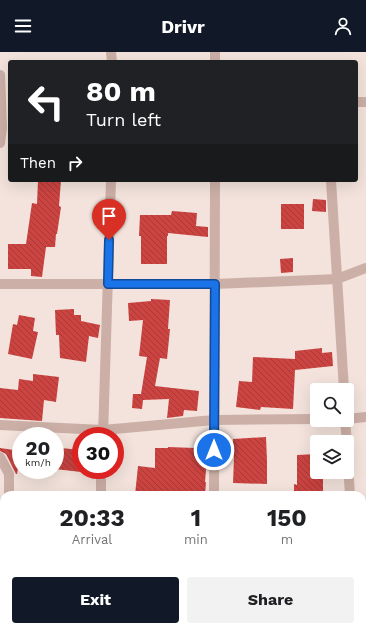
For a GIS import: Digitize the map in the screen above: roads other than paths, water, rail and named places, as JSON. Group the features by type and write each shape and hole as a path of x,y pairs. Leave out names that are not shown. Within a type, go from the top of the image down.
{"street":[{"path":"0,75 4,128 0,143"},
{"path":"103,427 111,182"},
{"path":"214,491 216,182"},
{"path":"331,182 344,383"},
{"path":"0,284 215,284 337,279 366,268"},
{"path":"354,418 366,417"},
{"path":"124,431 214,420 310,419"},
{"path":"0,425 72,431"},
{"path":"0,457 9,474 9,491"},
{"path":"101,491 102,479"},
{"path":"349,479 350,491"}]}
